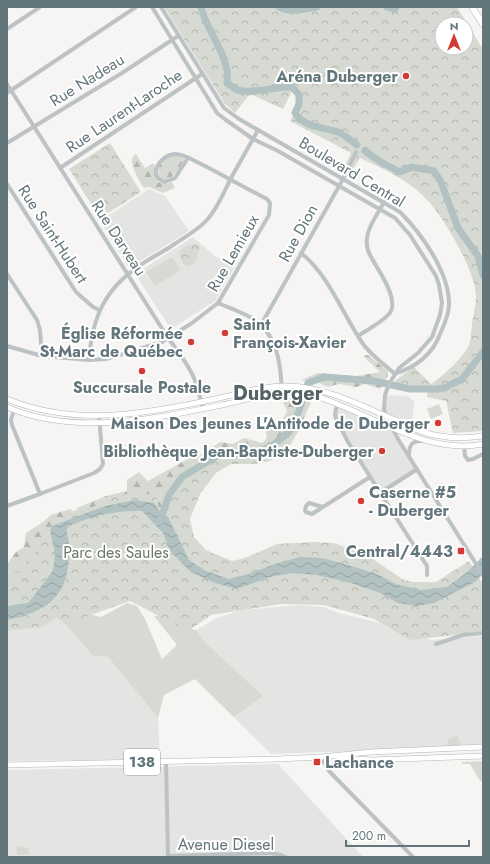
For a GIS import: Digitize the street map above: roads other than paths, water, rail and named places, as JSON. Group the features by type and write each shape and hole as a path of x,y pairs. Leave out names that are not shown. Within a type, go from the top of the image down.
{"highway":[{"path":"472,7 483,24"}],"main road":[{"path":"7,399 33,409 54,413 76,416 99,416 142,412 201,402 264,388 297,386 314,389 344,399 417,430 441,436 466,438 483,436"},
{"path":"7,407 45,419 100,423 202,409 282,393 296,392 312,395 337,404 426,441 447,445 464,446 483,444"},
{"name":"138","path":"7,765 321,757 372,752 483,747"},
{"name":"138","path":"321,757 371,760 483,756"}],"street":[{"path":"7,28 40,7"},
{"path":"9,92 136,7"},
{"name":"Boulevard Central","path":"152,7 217,113 253,139 395,218 410,235 436,276 441,300 440,315 432,337 418,354 399,368 386,390 384,409 386,416 409,456 483,575"},
{"name":"Boulevard Central","path":"161,7 224,108 239,119 400,212 410,222 425,243 443,274 448,293 448,315 438,342 433,348 421,360 409,368 395,374"},
{"name":"Rue Nadeau","path":"7,143 122,73 178,36"},
{"name":"Rue Laurent-Laroche","path":"60,168 202,74"},
{"name":"Rue Darveau","path":"7,84 9,92 34,127 193,376 202,409"},
{"path":"89,360 92,332 99,310 117,285 142,264 208,220 258,130"},
{"name":"Rue Dion","path":"261,325 356,152"},
{"name":"Rue Lemieux","path":"7,346 42,356 89,360 106,359 162,342 192,324 218,303 269,215 270,203 267,199 231,179 181,154 166,156 160,161 157,165 156,172 160,181 165,182 175,178 188,158"},
{"name":"Rue Saint-Hubert","path":"7,184 76,292 93,307 99,310"},
{"path":"358,336 388,315 392,309 392,296 366,249 369,230 384,202"},
{"path":"300,253 306,257 322,275 358,336 370,353 395,374"},
{"path":"7,274 37,320 42,340 42,356"},
{"path":"218,303 261,325 268,333 276,348 281,371 282,393"},
{"path":"337,404 335,414 336,419 348,442 427,566 427,575"},
{"path":"14,410 11,420 12,428 40,494"},
{"path":"7,506 100,469 103,464 99,416"},
{"path":"409,456 409,447 412,443 418,440 426,441"},
{"path":"464,446 465,456 468,460 483,454"},
{"path":"380,493 417,469"},
{"path":"323,507 370,477"},
{"path":"436,644 463,635 483,633"},
{"path":"321,757 329,771 413,857"},
{"path":"166,761 168,856"},
{"name":"Avenue Diesel","path":"168,856 270,853 286,857"}],"water":[{"path":"135,500 154,503 159,510 168,517 189,560 206,571 229,579 300,557 322,558 348,565 377,574 396,584 421,590 447,587 466,573 483,556 483,574 475,582 434,603 418,606 398,603 380,593 351,583 317,575 292,573 270,577 237,589 215,583 191,572 170,551 163,533 142,511 132,511 94,517 67,527 69,542 68,570 59,592 52,601 33,613 7,620 7,610 11,610 29,602 53,571 55,554 50,530 52,526 105,506"}],"waterway":[{"path":"201,7 203,15 225,62 227,83 237,89 249,92 292,87 299,95 299,104 295,113 299,118 309,124 338,132 346,136 357,145"},
{"path":"279,7 288,10 317,7"},
{"path":"387,7 395,9 396,7"},
{"path":"365,151 381,162 400,172 412,167 434,171 441,182 458,228 478,256 483,275"},
{"path":"160,521 169,495 182,477 217,456 260,451 272,446 289,432 299,411 308,383 324,377 374,381 410,389 444,388 462,379 483,352"},
{"path":"7,610 23,607"}],"place":[{"name":"Aréna Duberger","path":"406,76"},
{"name":"Saint François-Xavier","path":"225,333"},
{"name":"Église Réformée St-Marc de Québec","path":"191,342"},
{"name":"Succursale Postale","path":"142,371"},
{"name":"Maison Des Jeunes L'Antitode de Duberger","path":"438,423"},
{"name":"Bibliothèque Jean-Baptiste-Duberger","path":"382,451"},
{"name":"Caserne #5 - Duberger","path":"361,501"},
{"name":"Central/4443","path":"461,551"},
{"name":"Lachance","path":"317,762"}],"district":[{"name":"Duberger","path":"278,393"}],"park label":[{"name":"Parc des Saules","path":"116,552"}]}
